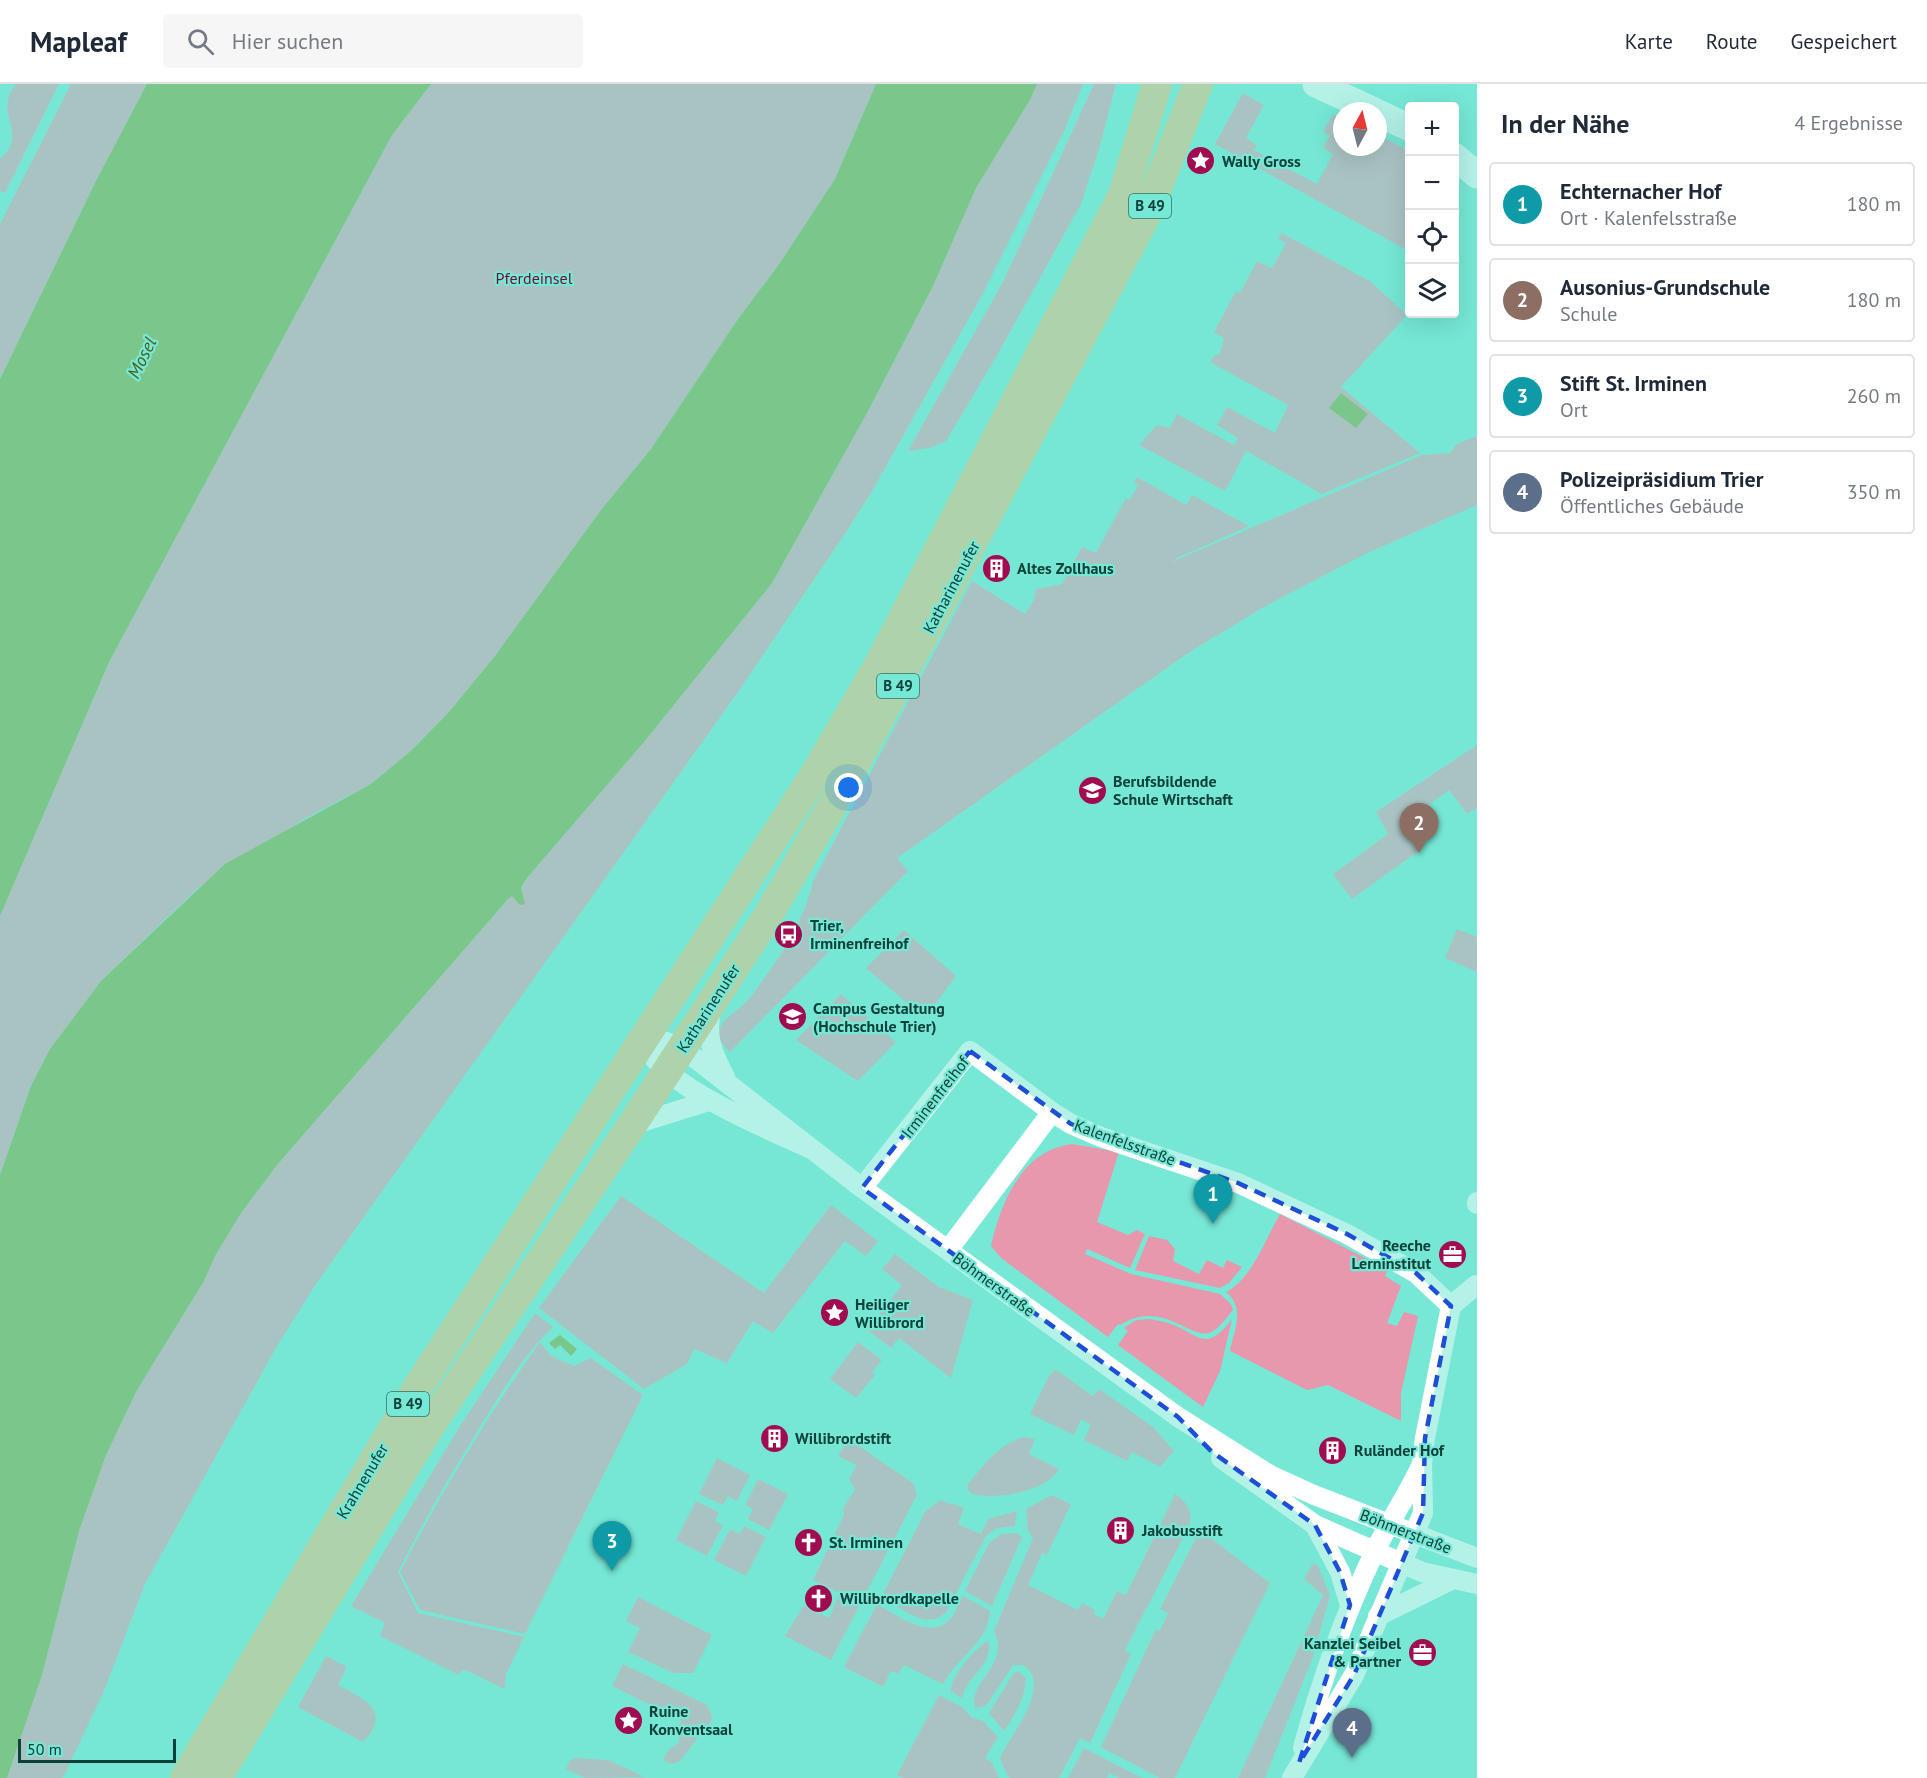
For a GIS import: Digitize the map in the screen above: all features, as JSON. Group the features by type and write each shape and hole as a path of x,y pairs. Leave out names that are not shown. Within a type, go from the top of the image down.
{"main road":[{"name":"Katharinenufer","path":"645,1039 814,776 880,663 1123,195 1157,84"},
{"path":"1316,84 1355,102"},
{"name":"Katharinenufer","path":"674,1060 766,919 844,785 939,611 1147,213 1200,88"},
{"path":"1387,117 1405,126"},
{"path":"1459,159 1477,175"},
{"name":"Krahnenufer","path":"185,1778 418,1387 645,1039"},
{"name":"Krahnenufer","path":"217,1778 430,1426 633,1125 674,1060"}],"street":[{"name":"Böhmerstraße","path":"716,995 710,1016 708,1037 713,1054 728,1083"},
{"name":"Böhmerstraße","path":"811,1149 709,1101 674,1060 663,1041 645,1039 649,1053 674,1060 728,1083 862,1188 1178,1417 1270,1475 1388,1525 1477,1558"},
{"name":"Irminenfreihof","path":"862,1188 970,1052 1052,1112"},
{"path":"633,1125 709,1101"},
{"path":"948,1250 1052,1112"},
{"name":"Kalenfelsstraße","path":"1052,1112 1071,1124 1101,1137 1238,1183 1347,1234 1416,1273 1451,1306"},
{"path":"1295,1770 1349,1684 1423,1513 1422,1464 1436,1373 1451,1306 1477,1283"},
{"name":"Böhmerstraße","path":"1178,1417 1212,1452 1315,1525 1422,1572 1477,1584"},
{"path":"1295,1770 1315,1704 1350,1605 1388,1525 1406,1497 1422,1464"},
{"path":"1315,1525 1340,1572 1350,1605"},
{"name":"Böhmerstraße","path":"1378,1616 1453,1579"}],"highlighted area":[{"path":"970,1051 1071,1124 1238,1183 1347,1234 1416,1273 1451,1306 1425,1438 1423,1513 1354,1675 1299,1763 1350,1605 1340,1572 1315,1525 1212,1452 1178,1417 862,1188"}],"green space":[{"path":"16,84 59,84 5,193 0,191 0,159 8,151 11,143 12,135 7,104"},
{"path":"71,84 147,84 97,179 0,379 0,224"},
{"name":"Pferdeinsel","path":"431,84 876,84 835,179 780,263 738,319 651,449 601,510 495,656 449,712 412,750 371,784 304,819 197,889 101,981 50,1049 31,1086 0,1175 0,916 109,662 392,135"},
{"path":"1037,84 1083,84 1065,129 981,297 871,493 738,692 316,1284 277,1346 145,1584 104,1691 63,1778 7,1778 42,1675 79,1531 106,1455 137,1390 204,1281 215,1256 241,1213 277,1165 508,899 512,896 517,901 526,879 644,742 772,583 867,413 933,286 976,188 1030,100"},
{"path":"1094,84 1116,84 1099,149 1081,204 995,359 946,441 929,448 908,451 1003,282"},
{"path":"1243,93 1264,105 1246,138 1257,145 1254,150 1317,184 1333,154 1333,156 1387,156 1387,140 1405,149 1405,246 1403,248 1215,144"},
{"path":"1333,114 1333,154 1323,148 1330,136 1323,132"},
{"path":"1282,233 1371,282 1405,313 1405,317 1341,387 1420,453 1322,494 1246,451 1225,491 1139,445 1157,425 1170,428 1177,414 1234,445 1238,438 1217,425 1227,407 1275,433 1288,405 1210,362 1215,355 1220,354 1224,338 1214,332 1236,291 1240,293 1257,261 1272,268 1286,243 1278,239"},
{"path":"1477,436 1477,505 1365,554 1269,604 1191,651 897,858 908,871 730,1052 724,1046 719,1036 720,1027 752,996 792,935 805,908 813,881 972,581 1025,614 1034,600 1036,589 1062,584 1082,547 1096,553 1126,498 1130,500 1138,485 1134,482 1137,477 1186,505 1192,495 1249,526 1175,559 1172,564 1176,560 1422,455 1450,453 1457,444"},
{"path":"1477,745 1477,808 1467,814 1449,790 1412,817 1423,832 1412,840 1420,850 1352,899 1333,874 1388,834 1376,812"},
{"path":"1457,929 1477,937 1477,972 1445,958"},
{"path":"904,930 956,976 925,1018 866,968"},
{"path":"841,994 896,1042 858,1081 796,1040"},
{"path":"1072,1144 1119,1152 1097,1222 1128,1235 1137,1230 1145,1234 1130,1268 1087,1249 1085,1254 1131,1274 1220,1294 1231,1304 1233,1310 1216,1329 1205,1334 1164,1318 1151,1316 1118,1324 1108,1337 1001,1258 991,1246 1008,1196 1027,1167 1040,1156 1055,1148"},
{"path":"621,1196 764,1293 831,1205 878,1241 866,1256 845,1241 773,1333 753,1321 727,1363 694,1349 687,1364 644,1389 539,1308"},
{"path":"1280,1214 1388,1270 1385,1276 1401,1286 1387,1323 1397,1326 1404,1312 1418,1316 1401,1393 1401,1421 1328,1385 1307,1390 1230,1351 1237,1312 1236,1305 1226,1292 1235,1286 1251,1268"},
{"path":"1149,1236 1167,1240 1175,1249 1173,1261 1199,1274 1207,1260 1223,1268 1227,1260 1242,1267 1229,1283 1220,1288 1135,1270"},
{"path":"895,1254 939,1287 973,1300 951,1378 899,1338 891,1348 867,1330 902,1285 882,1269"},
{"path":"535,1313 553,1327 522,1362 496,1401 437,1499 398,1572 418,1613 524,1637 506,1674 505,1689 463,1669 459,1675 380,1636 385,1623 351,1606 462,1423"},
{"path":"1149,1319 1168,1323 1207,1339 1222,1330 1232,1319 1220,1371 1203,1407 1118,1345 1128,1331 1124,1328 1136,1320"},
{"path":"540,1342 551,1356 574,1366 591,1358 643,1395 525,1634 420,1610 400,1572 466,1454"},
{"path":"858,1342 882,1360 872,1372 875,1375 856,1398 830,1379"},
{"path":"1055,1369 1093,1396 1099,1389 1153,1427 1174,1451 1160,1467 1132,1452 1127,1461 1084,1440 1091,1424 1081,1420 1074,1435 1030,1414"},
{"path":"1024,1437 1035,1439 1029,1454 1059,1469 1053,1477 1032,1489 1006,1495 982,1496 972,1494 967,1489 968,1484 986,1462 999,1450"},
{"path":"849,1439 914,1484 917,1495 831,1660 785,1636 803,1606 829,1618 840,1593 813,1580 844,1515 843,1509 855,1489 849,1479 857,1465 838,1456"},
{"path":"717,1458 750,1475 737,1501 728,1496 723,1505 699,1494"},
{"path":"758,1479 788,1494 769,1530 748,1519 753,1509 745,1505"},
{"path":"1175,1494 1188,1507 1190,1524 1125,1650 1131,1654 1090,1743 1080,1738 1059,1778 1009,1778 1000,1759 1027,1711 1034,1685 1032,1674 1023,1665 1013,1665 986,1706 975,1708 975,1698 977,1689 994,1663 998,1643 994,1631 1033,1538 1028,1531 1026,1509 1052,1495 1071,1504 1047,1555 1042,1553 1028,1585 1078,1610 1082,1603 1095,1610 1094,1614 1103,1619 1117,1591 1126,1595"},
{"path":"940,1500 964,1508 958,1524 981,1534 988,1519 1017,1511 1015,1526 997,1528 986,1536 947,1611 939,1617 923,1619 905,1611 882,1596 925,1512"},
{"path":"696,1501 719,1512 715,1521 723,1525 707,1556 676,1540"},
{"path":"744,1526 766,1537 746,1576 714,1560 730,1529 740,1534"},
{"path":"1200,1530 1270,1583 1175,1778 1160,1778 1101,1747 1156,1629 1160,1631 1168,1613 1160,1609"},
{"path":"1017,1533 1022,1537 992,1606 965,1591 989,1543 1001,1534"},
{"path":"1313,1563 1318,1566 1330,1595 1313,1657 1265,1778 1238,1778 1323,1595 1304,1579"},
{"path":"963,1596 990,1611 988,1622 978,1641 943,1684 904,1665 898,1674 891,1671 883,1687 844,1667 877,1604 904,1620 924,1627 934,1627 943,1625 951,1618"},
{"path":"638,1597 712,1635 693,1673 674,1673 628,1652 640,1628 626,1621"},
{"path":"985,1642 989,1642 987,1658 968,1684 962,1698 950,1691 952,1683 964,1664"},
{"path":"326,1656 347,1667 338,1685 357,1695 372,1707 375,1722 372,1731 363,1742 298,1707"},
{"path":"623,1664 707,1705 713,1719 679,1762 671,1764 663,1760 669,1749 679,1743 678,1729 681,1720 612,1686"},
{"path":"1018,1671 1026,1678 1024,1692 1016,1712 1004,1731 989,1713 1013,1674"},
{"path":"939,1695 962,1707 971,1717 983,1721 998,1737 985,1758 992,1763 999,1778 903,1778 897,1775"},
{"path":"1084,1748 1142,1778 1119,1778 1109,1773 1107,1778 1068,1778"},
{"path":"575,1758 608,1760 645,1777 585,1778 566,1769 570,1761"}],"water":[{"name":"Mosel","path":"147,84 431,84 392,135 109,662 0,916 0,379 97,179"},
{"path":"876,84 1037,84 1030,100 976,188 933,286 867,413 772,583 644,742 526,879 521,888 525,904 520,905 512,896 508,899 277,1165 241,1213 215,1256 204,1281 137,1390 106,1455 79,1531 42,1675 7,1778 0,1778 0,1175 31,1086 50,1049 101,981 225,864 371,784 412,750 449,712 495,656 601,510 651,449 738,319 780,263 835,179"},
{"path":"1341,393 1368,414 1356,428 1329,408"},
{"path":"560,1335 577,1349 571,1356 560,1345 555,1349 549,1343"}],"place":[{"name":"Wally Gross","path":"1201,161"},
{"name":"Altes Zollhaus","path":"996,568"},
{"name":"Berufsbildende Schule Wirtschaft","path":"1092,790"},
{"name":"Ausonius-Grundschule","path":"1419,853"},
{"name":"Trier, Irminenfreihof","path":"789,934"},
{"name":"Campus Gestaltung (Hochschule Trier)","path":"792,1017"},
{"name":"Echternacher Hof","path":"1213,1224"},
{"name":"Reeche Lerninstitut","path":"1452,1254"},
{"name":"Heiliger Willibrord","path":"834,1313"},
{"name":"Willibrordstift","path":"774,1438"},
{"name":"Ruländer Hof","path":"1333,1450"},
{"name":"Jakobusstift","path":"1121,1530"},
{"name":"St. Irminen","path":"808,1542"},
{"name":"Stift St. Irminen","path":"612,1571"},
{"name":"Willibrordkapelle","path":"819,1598"},
{"name":"Kanzlei Seibel & Partner","path":"1422,1652"},
{"name":"Ruine Konventsaal","path":"628,1720"},
{"name":"Polizeipräsidium Trier","path":"1352,1758"}]}
